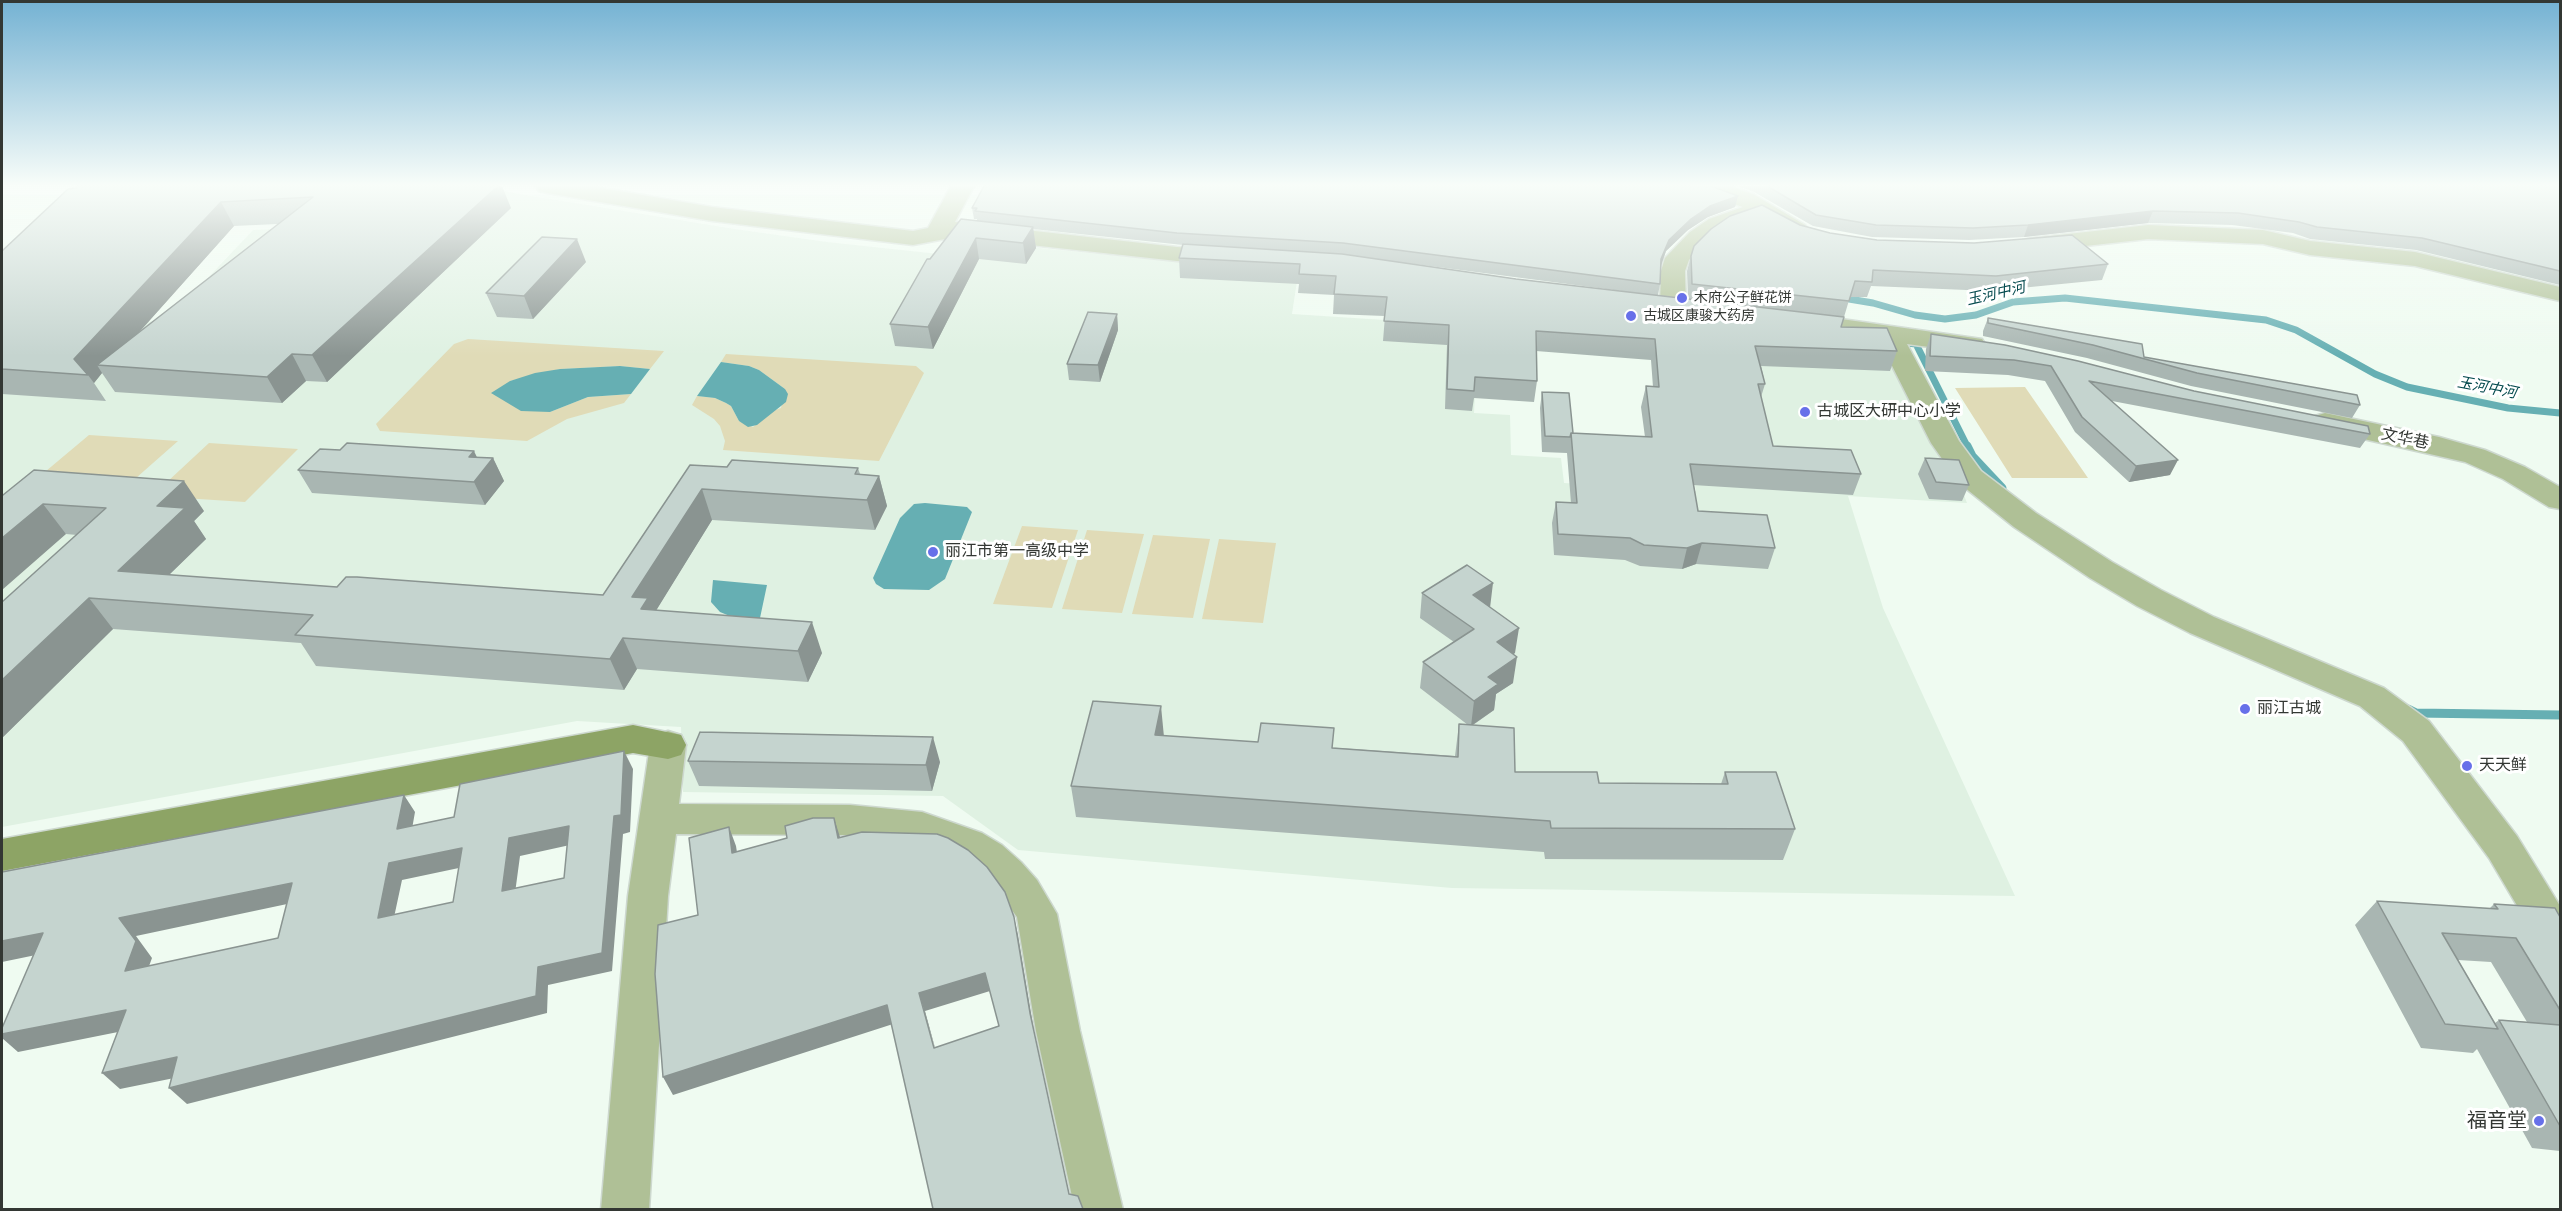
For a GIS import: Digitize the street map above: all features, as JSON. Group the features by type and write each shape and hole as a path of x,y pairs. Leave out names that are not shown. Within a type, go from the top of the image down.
{"street":[{"path":"1073,243 1177,254 1248,258"},
{"path":"1693,243 1675,264 1662,305 1699,309"},
{"path":"2013,247 2053,243"},
{"path":"2287,243 2310,248 2415,259 2560,294"},
{"path":"1770,318 1888,332 2000,349"},
{"path":"1888,332 1945,443 1970,477 2025,520 2101,570 2149,598 2202,625 2372,697 2416,731 2503,847 2560,941"},
{"name":"文华巷","path":"2302,417 2439,446 2475,456 2514,473 2560,500"},
{"path":"2,855 633,739 668,745 648,896 625,1209"},
{"path":"658,819 850,820 922,826 968,844 988,856 1007,873 1037,914 1058,1031 1099,1209"}],"shaded area":[{"name":"丽江市第一高级中学","path":"241,243 832,243 948,255 958,243 985,243 1181,262 1299,268 1292,314 1385,320 1478,331 1474,413 1510,415 1511,455 1561,458 1564,483 1696,491 1681,412 1688,322 1884,343 1955,472 1967,503 1848,496 1883,608 2015,896 1452,888 1018,850 943,796 683,792 681,727 577,721 2,827 2,326 167,321"},
{"path":"468,339 664,351 650,369 620,366 560,369 510,381 550,412 588,397 631,394 624,403 567,419 527,441 380,431 376,424 454,344"},
{"path":"726,354 916,366 924,373 879,461 723,450 725,441 720,426 714,419 692,405 697,396 715,398 726,403 731,406 739,421 753,427 772,411 781,408 785,389 759,370 749,366 721,362"},
{"path":"2025,387 2088,478 2012,478 1955,388"},
{"path":"89,435 178,441 119,493 27,487"},
{"path":"209,443 298,449 245,502 152,496"},
{"path":"1022,526 1078,530 1052,608 993,604"},
{"path":"1087,530 1144,534 1122,613 1062,609"},
{"path":"1153,535 1210,539 1193,618 1132,614"},
{"path":"1219,539 1276,543 1263,623 1202,619"}],"water":[{"path":"721,362 749,366 759,370 785,389 788,394 786,402 757,425 748,427 739,421 731,406 715,398 697,396"},
{"path":"620,366 650,369 631,394 588,397 550,412 521,411 491,393 510,381 535,373 560,369"},
{"path":"914,504 967,507 972,512 945,579 929,590 884,589 876,584 873,578 900,518"},
{"path":"713,580 767,585 760,618 742,621 720,612 711,602"}],"building":[{"path":"11,243 183,243 74,359 88,375 2,369 2,251"},
{"path":"254,243 436,243 312,355 292,354 267,377 97,365"},
{"path":"536,243 574,243 524,296 486,293"},
{"path":"943,243 974,243 928,327 890,324 927,259 930,259"},
{"path":"1335,243 1668,243 1661,259 1660,284"},
{"path":"1697,243 2081,243 2108,264 1996,276 1873,270 1872,282 1855,281 1849,301 1692,284 1691,256"},
{"path":"2441,243 2560,243 2560,271"},
{"path":"1183,244 1342,254 1516,279 1844,317 1841,327 1887,328 1897,351 1755,346 1765,384 1758,384 1773,446 1851,450 1861,474 1690,464 1698,511 1767,515 1775,548 1702,543 1687,548 1644,545 1630,538 1558,534 1556,502 1577,503 1571,433 1652,437 1646,386 1659,387 1655,339 1536,331 1537,381 1475,377 1474,391 1447,389 1449,325 1384,321 1387,297 1334,294 1336,276 1299,274 1300,264 1179,258"},
{"path":"1088,312 1117,314 1098,365 1067,364"},
{"path":"1988,318 2142,344 2144,357 2357,395 2360,405 2197,373 2093,345 1988,323"},
{"path":"1931,334 2005,345 2194,391 2368,426 2370,434 2089,381 2178,460 2136,466 2082,417 2051,366 2014,360 1930,356"},
{"path":"1542,392 1569,393 1573,433 1570,437 1545,436"},
{"path":"347,443 474,451 469,457 493,458 474,482 298,470 320,449 340,450"},
{"path":"1925,458 1959,460 1969,485 1936,482"},
{"path":"732,460 858,468 855,474 879,476 867,500 702,489 632,597 648,598 641,609 812,622 798,651 623,638 610,659 295,635 313,615 89,598 2,680 2,602 106,508 43,504 2,538 2,495 34,470 184,481 157,506 185,508 118,571 337,587 346,577 357,577 603,595 690,465 727,467"},
{"path":"1467,565 1493,583 1473,595 1519,628 1497,642 1517,657 1488,677 1498,684 1474,701 1423,662 1474,629 1422,593"},
{"path":"1093,701 1161,706 1155,735 1258,742 1261,723 1334,728 1332,748 1458,757 1459,724 1514,728 1515,772 1597,772 1599,783 1728,784 1725,772 1776,772 1795,829 1551,828 1550,821 1071,786"},
{"path":"700,732 933,737 926,765 688,761"},
{"path":"624,751 621,815 614,816 602,953 538,967 536,996 169,1088 177,1057 102,1073 126,1010 2,1034 2,1028 43,933 2,941 2,872 404,795 397,829 454,817 460,784","holes":["569,826 564,878 502,891 509,838","462,848 453,902 378,918 389,863","292,883 278,938 125,971 136,941 119,918"]},
{"path":"813,818 834,818 838,838 862,832 937,834 968,850 987,867 1005,892 1014,917 1030,1013 1069,1194 1078,1196 1083,1209 933,1209 887,1005 663,1077 655,974 658,925 698,915 689,838 729,827 732,853 787,838 785,826","holes":["985,973 999,1026 934,1048 919,993"]},
{"path":"2377,901 2498,909 2494,904 2555,908 2560,917 2560,1010 2516,938 2442,933 2498,1029 2445,1024"},
{"path":"2499,1020 2560,1025 2560,1126"}],"waterway":[{"name":"玉河中河","path":"1837,297 1873,303 1915,315 1945,319 1976,315 2013,302 2065,298 2266,320 2296,330 2375,374 2407,387 2508,408 2560,413"},
{"path":"1907,343 1916,344 1972,456 2002,488"},
{"path":"2408,709 2416,713 2560,715"}],"place":[{"name":"木府公子鲜花饼","path":"1682,298"},
{"name":"古城区康骏大药房","path":"1631,316"},
{"name":"古城区大研中心小学","path":"1805,412"},
{"name":"丽江市第一高级中学","path":"933,552"},
{"name":"丽江古城","path":"2245,709"},
{"name":"天天鲜","path":"2467,766"},
{"name":"福音堂","path":"2539,1121"}]}
